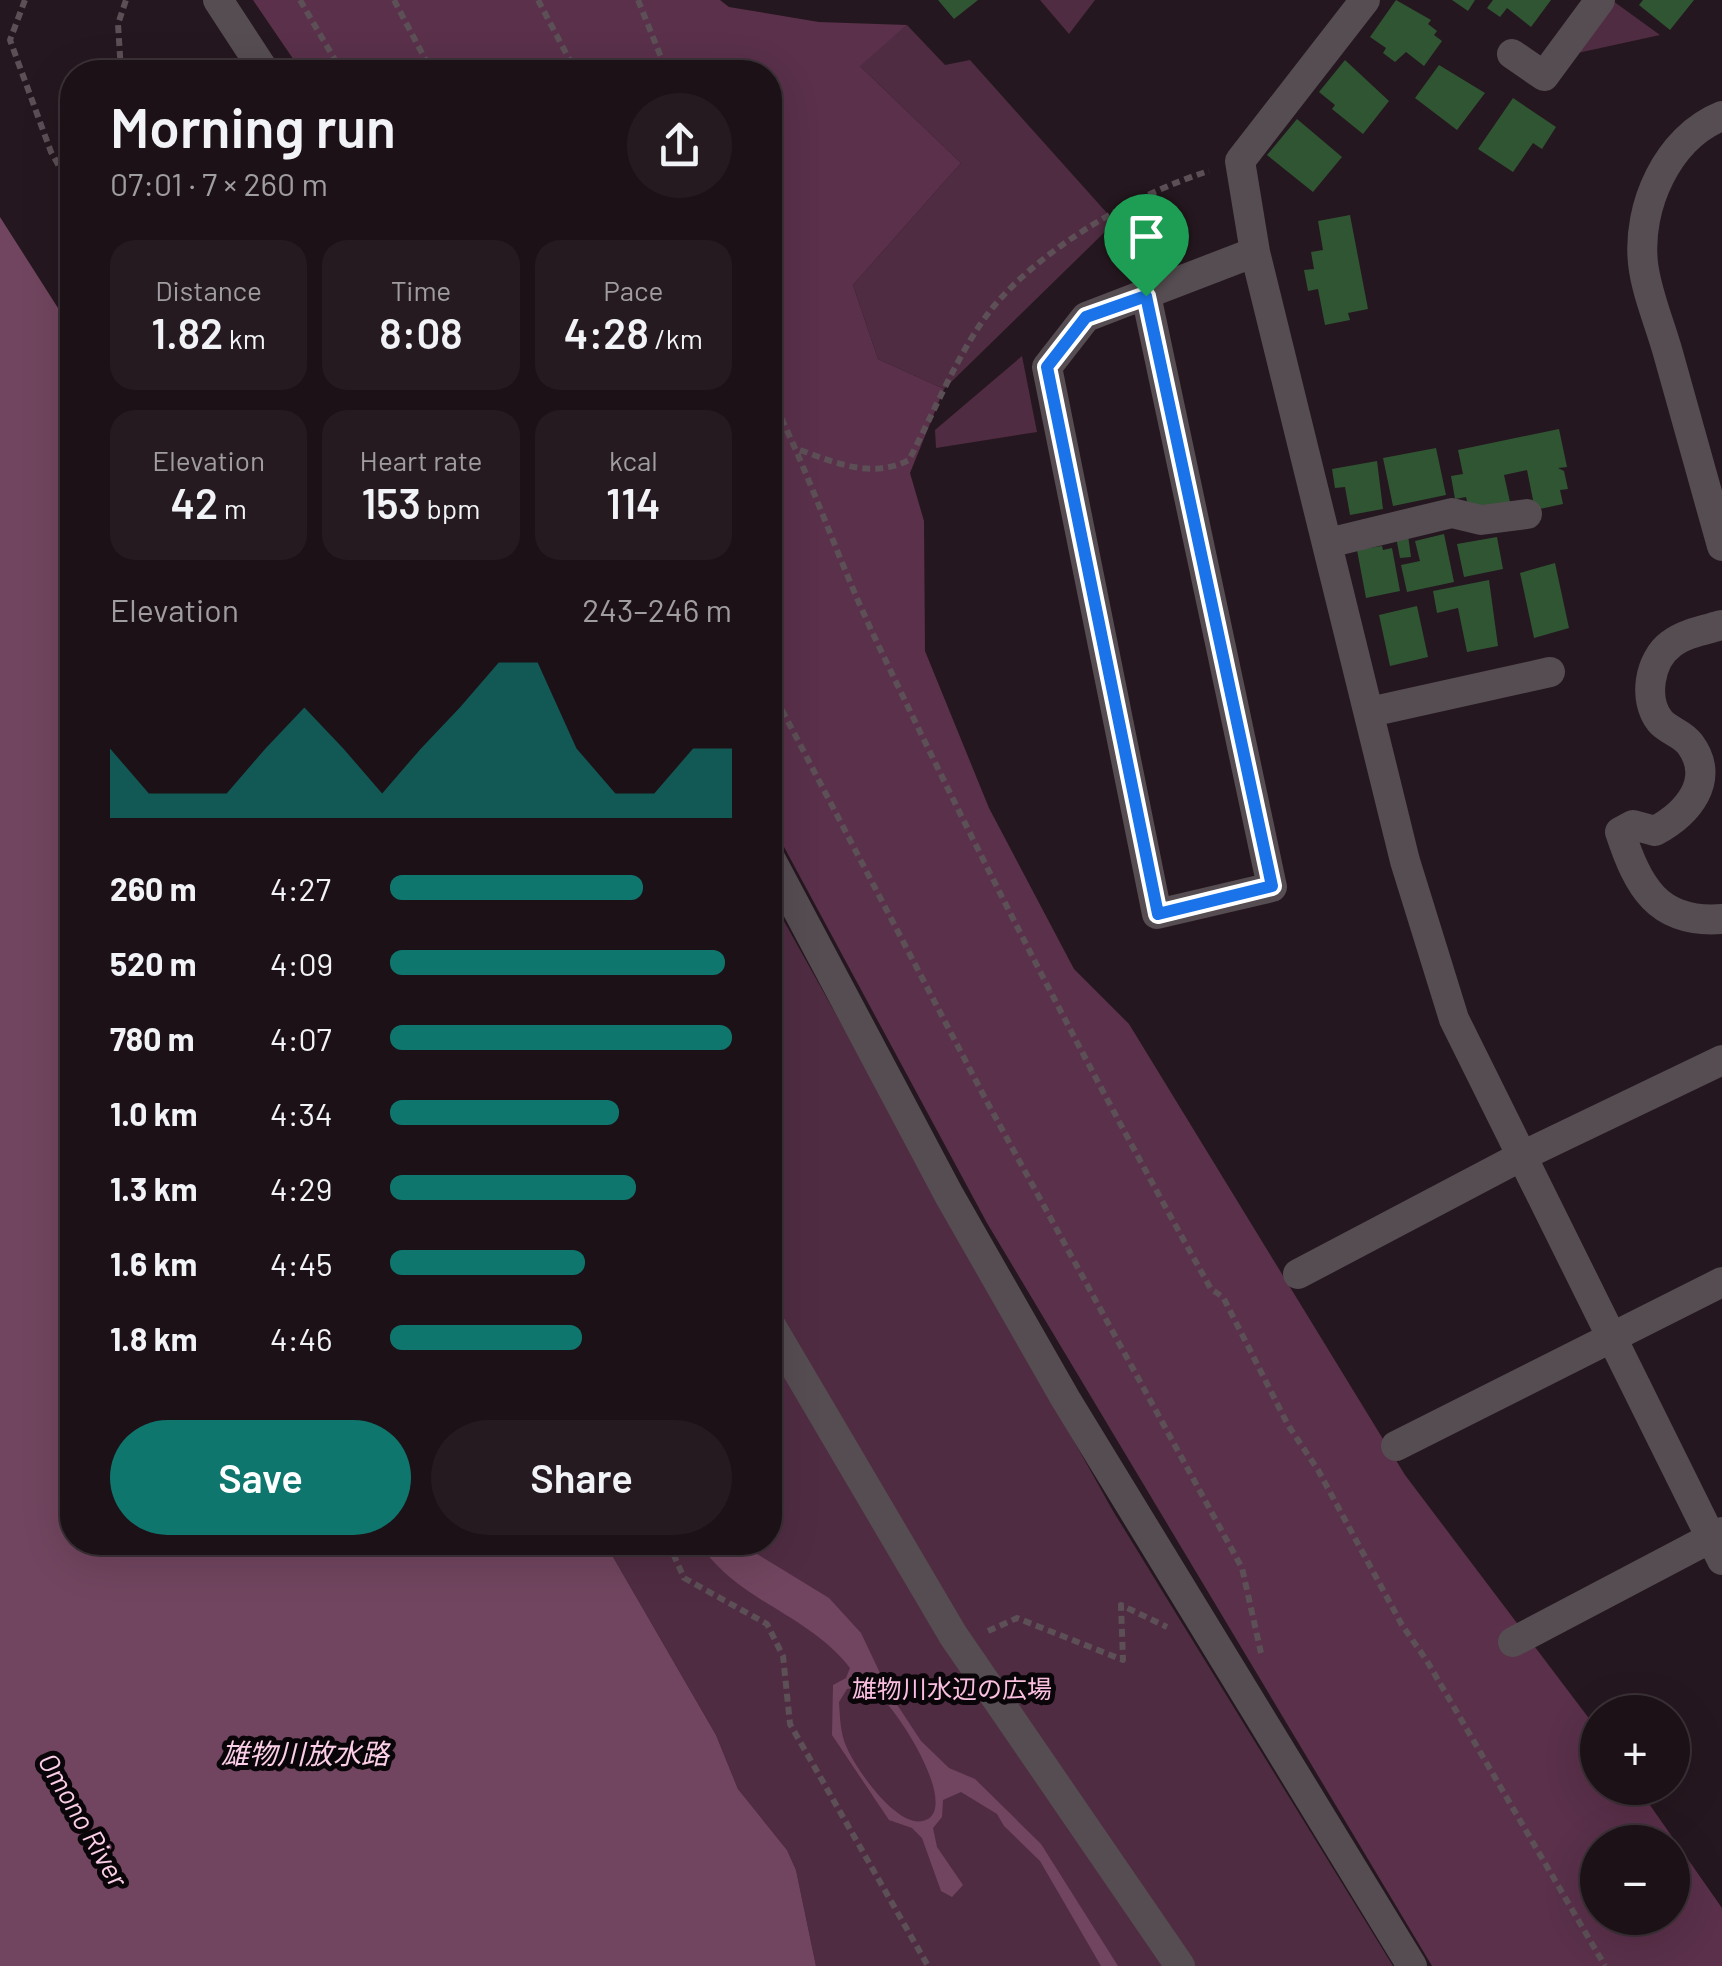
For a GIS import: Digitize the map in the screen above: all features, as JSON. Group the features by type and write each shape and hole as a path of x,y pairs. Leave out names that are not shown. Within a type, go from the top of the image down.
{"street":[{"path":"218,0 258,60"},
{"path":"1364,0 1240,161 1255,252 1404,862 1454,1018 1718,1543 1513,1642"},
{"path":"1512,54 1544,76 1600,0"},
{"path":"1722,116 1709,121 1677,151 1658,178 1646,208 1643,264 1722,546"},
{"path":"1146,296 1272,886 1158,914 1047,367 1086,317 1255,252"},
{"path":"1328,543 1452,513 1480,520 1527,514"},
{"path":"1722,625 1668,645 1656,663 1650,684 1650,702 1662,724 1692,745 1701,782 1690,804 1675,821 1656,831 1633,825 1620,832 1634,873 1657,906 1686,915 1722,918"},
{"path":"1370,712 1550,672"},
{"path":"782,881 949,1195 1065,1398 1412,1966"},
{"path":"1298,1274 1522,1156 1722,1060"},
{"path":"1396,1446 1722,1282"},
{"path":"782,1344 960,1645 1180,1966"}],"path":[{"path":"25,0 10,40 60,168"},
{"path":"120,60 118,24 126,0"},
{"path":"300,0 335,60"},
{"path":"394,0 426,60"},
{"path":"538,0 570,60"},
{"path":"638,0 662,60"},
{"path":"798,450 846,466 889,470 909,460 989,311 1027,274 1103,218 1183,179 1240,161"},
{"path":"782,420 872,631 1098,1088 1212,1288 1223,1298 1288,1425 1318,1470 1402,1626 1427,1661 1606,1966"},
{"path":"782,710 986,1100 1242,1568 1262,1660"},
{"path":"674,1555 684,1578 767,1624 783,1656 790,1724 928,1966"},
{"path":"960,1645 1017,1618 1124,1660 1121,1604 1172,1629 1200,1618"}],"green space":[{"path":"1040,0 1095,0 1069,34"},
{"path":"1613,1 1660,35 1573,54"},
{"path":"907,25 945,65 970,60 1115,222 944,389 878,359 853,285 961,163 859,65"},
{"path":"1022,356 1037,432 936,448 935,430"},
{"name":"雄物川水辺の広場","path":"782,918 1113,1511 1393,1966 816,1966 796,1870 787,1850 738,1789 716,1735 612,1555 782,1555"}],"shaded area":[{"path":"253,0 720,0 729,7 819,22 907,25 860,66 961,163 853,285 878,359 944,389 910,473 924,521 925,651 989,808 1074,969 1129,1024 1405,1475 1580,1707 1580,1805 1650,1805 1664,1825 1580,1825 1580,1935 1690,1935 1690,1862 1722,1908 1722,1966 1432,1966 987,1223 782,843 782,60 294,60"}],"water":[{"name":"雄物川放水路","path":"0,217 60,311 60,1555 612,1555 716,1735 738,1789 787,1850 796,1870 816,1966 0,1966"},
{"path":"708,1555 759,1555 829,1598 861,1633 890,1694 921,1741 949,1768 975,1779 1041,1844 1118,1966 1101,1966 1040,1861 997,1814 961,1792 943,1800 942,1817 933,1828 937,1847 963,1885 952,1897 941,1891 922,1838 912,1828 889,1820 832,1735 833,1685 846,1678 850,1668 816,1635 720,1568","holes":["860,1687 881,1698 911,1738 930,1777 935,1809 928,1819 905,1818 893,1809 869,1784 847,1748 839,1702 847,1689"]}],"building":[{"path":"938,0 978,0 954,19"},
{"path":"1396,0 1431,20 1428,24 1442,41 1424,66 1406,52 1395,62 1383,53 1386,48 1370,37"},
{"path":"1452,0 1475,0 1468,11"},
{"path":"1493,0 1551,0 1531,27 1507,8 1500,17 1487,8"},
{"path":"1643,0 1694,0 1670,30 1639,5"},
{"path":"1345,60 1389,101 1363,134 1332,109 1335,105 1319,92"},
{"path":"1439,65 1485,93 1457,130 1415,98"},
{"path":"1513,98 1556,127 1542,149 1533,143 1513,172 1478,149"},
{"path":"1297,119 1342,157 1313,192 1267,155"},
{"path":"1350,215 1368,309 1348,313 1350,320 1325,325 1318,289 1308,291 1304,270 1314,269 1311,252 1323,250 1318,221"},
{"path":"1559,429 1567,467 1558,468 1564,471 1568,489 1560,490 1563,504 1535,510 1527,470 1504,475 1510,502 1469,510 1466,497 1455,499 1451,476 1463,474 1458,450"},
{"path":"1436,448 1446,495 1393,506 1383,458"},
{"path":"1377,461 1383,509 1350,515 1345,487 1335,488 1332,469"},
{"path":"1444,534 1454,582 1407,592 1401,565 1420,561 1415,541"},
{"path":"1408,535 1411,557 1400,558 1396,537"},
{"path":"1497,537 1503,569 1464,577 1457,544"},
{"path":"1382,546 1383,550 1392,548 1400,591 1366,598 1357,550"},
{"path":"1555,563 1569,628 1534,638 1520,573"},
{"path":"1489,580 1498,646 1467,652 1458,608 1437,613 1433,591"},
{"path":"1417,606 1428,657 1390,666 1379,615"}],"route":[{"path":"1146,296 1272,886 1158,914 1047,367 1086,317 1146,296"}],"water label":[{"name":"Omono River","path":"83,1820"}]}
